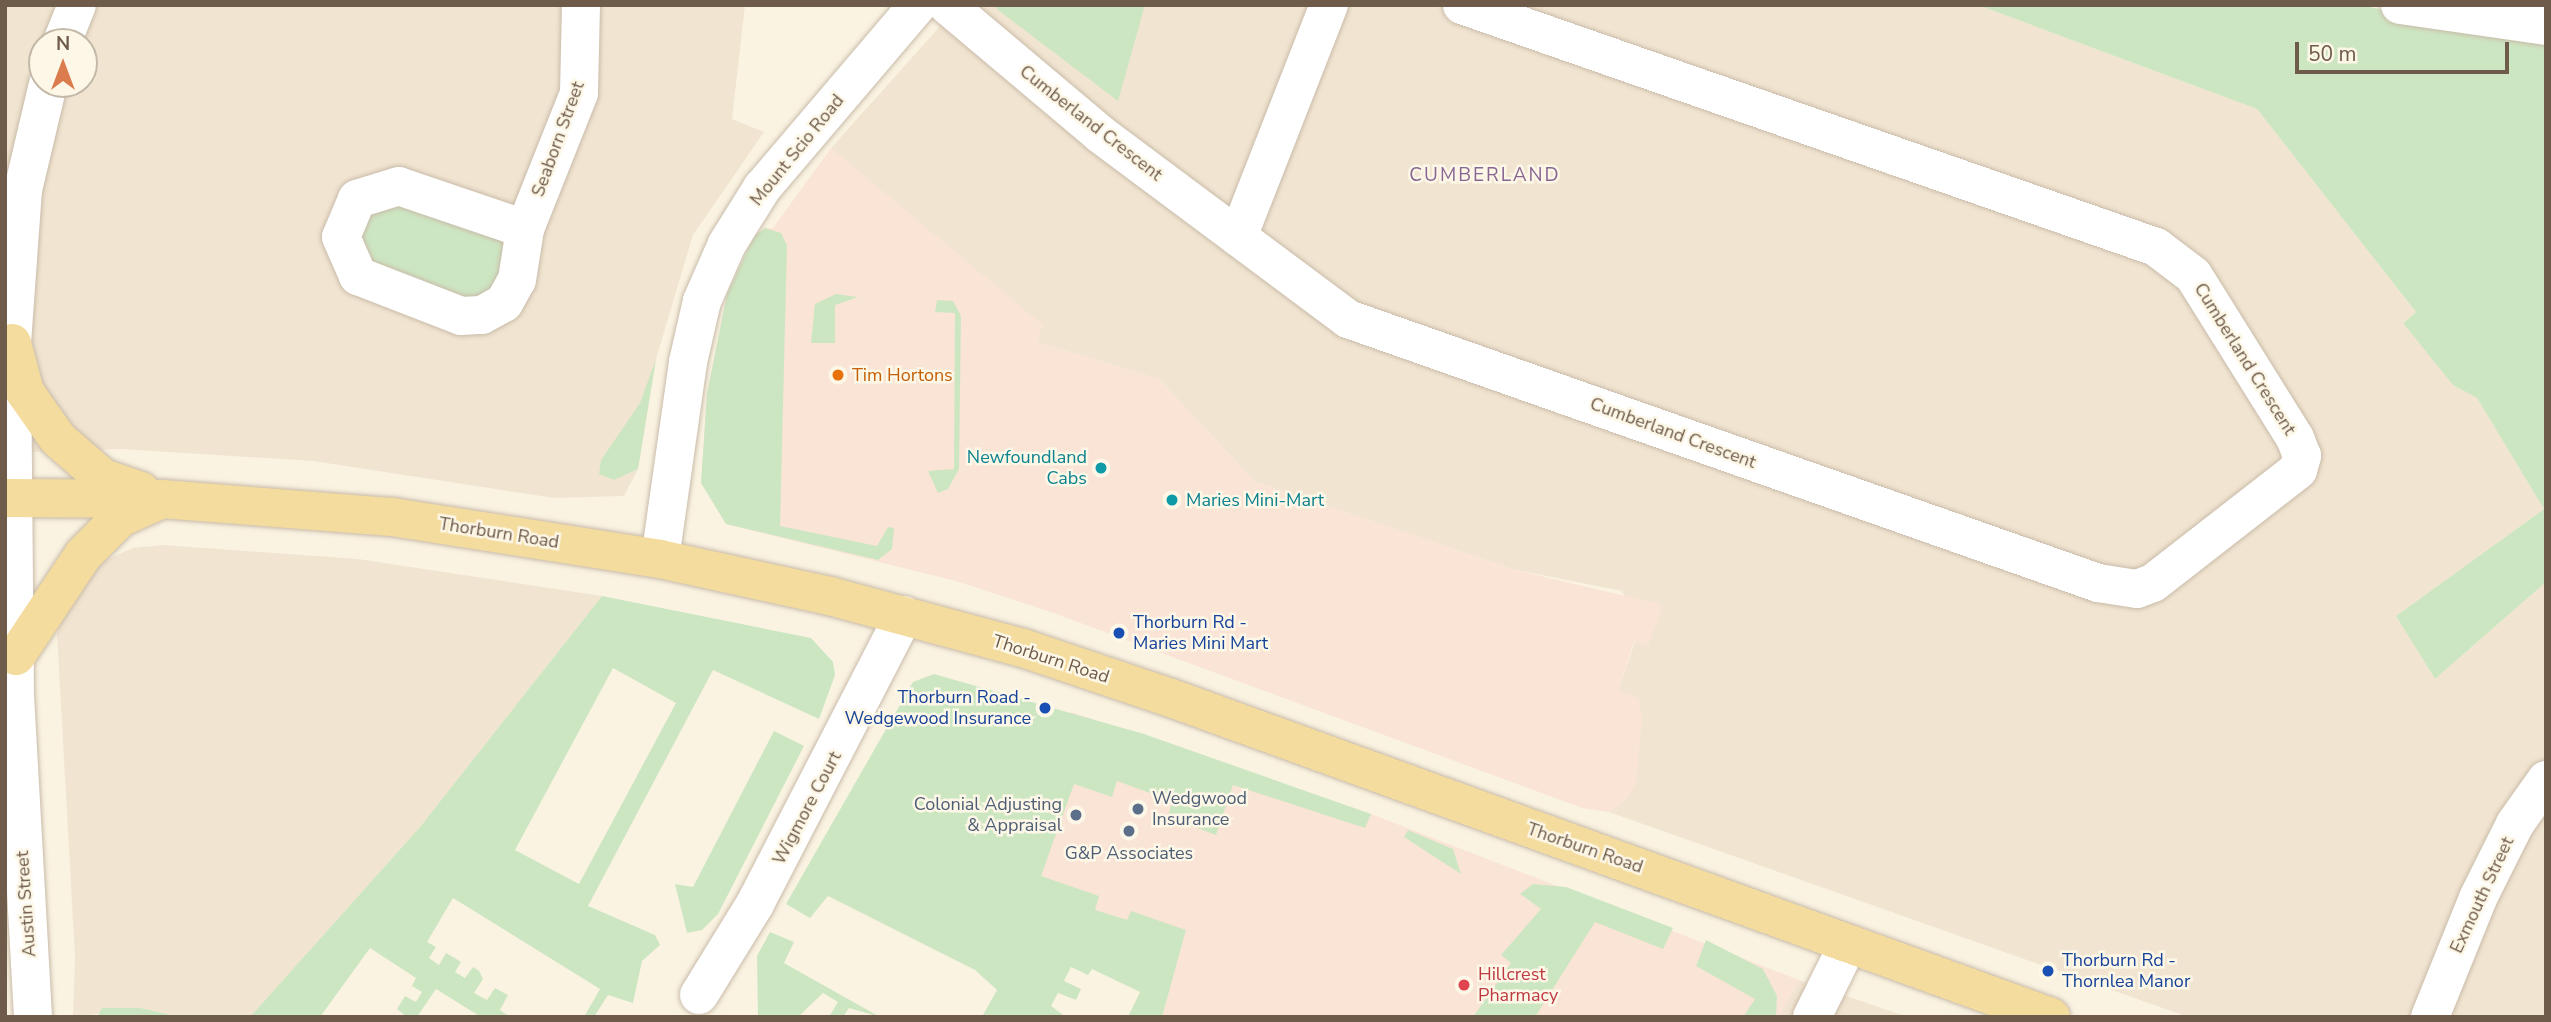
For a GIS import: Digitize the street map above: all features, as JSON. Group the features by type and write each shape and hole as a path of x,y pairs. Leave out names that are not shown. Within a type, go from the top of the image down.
{"main road":[{"path":"9,353 25,392 58,439 103,478 162,499"},
{"name":"Thorburn Road","path":"8,498 162,499 392,517 660,559 904,615 1171,698 2051,1017"},
{"path":"10,645 83,555 120,518 162,499"}],"street":[{"path":"68,28 77,5"},
{"name":"Seaborn Street","path":"525,229 399,186 357,199 341,237 358,276 461,316 482,315 504,303 517,280 525,229 579,93 581,5"},
{"name":"Mount Scio Road","path":"660,559 688,362 702,301 727,244 762,188 918,5"},
{"name":"Cumberland Crescent","path":"947,5 1317,301 1396,339 2118,589 2153,583 2298,470 2302,456 2295,438 2193,275 2156,247 1462,5"},
{"path":"1238,237 1329,5"},
{"path":"2400,5 2546,26"},
{"name":"Austin Street","path":"33,1017 10,645 8,498 9,353 17,249 20,118 36,98"},
{"name":"Wigmore Court","path":"699,995 755,904 904,615"},
{"name":"Exmouth Street","path":"2430,1017 2478,898 2515,824 2546,780"},
{"path":"1812,1017 1849,944"}],"shaded area":[{"path":"5,5 745,5 732,119 764,132 693,235 656,359 638,469 624,496 554,498 313,461 121,449 5,453"},
{"path":"959,5 994,5 1134,34 1145,5 1978,5 2257,109 2416,312 2403,322 2453,385 2477,398 2544,509 2396,616 2435,679 2546,582 2546,1017 2188,1017 1609,812 1626,800 1618,690 1635,642 1648,645 1622,591 1516,570 1255,482 1159,379 1037,342 831,148"},
{"path":"831,148 1043,325 1037,342 1159,379 1255,482 1516,570 1663,605 1648,646 1634,642 1618,690 1639,698 1642,719 1636,783 1626,800 1609,812 1582,808 1048,611 956,581 726,524 701,483 707,394 727,294 765,228 773,228"},
{"path":"163,545 358,559 602,596 420,827 250,1017 180,1017 141,1008 73,1017 75,957 57,634 64,607 101,562 133,548"},
{"path":"1071,712 1371,814 1799,980 1778,1017 1162,1017 1174,972 1032,923 1025,858"},
{"path":"1799,980 1908,1017 1778,1017"}],"green space":[{"path":"994,5 1145,5 1118,101 998,10"},
{"path":"1978,5 2359,5 2546,41 2546,582 2435,679 2396,616 2544,509 2477,398 2453,385 2403,323 2416,312 2257,109"},
{"path":"380,188 525,229 482,315 358,276 345,216"},
{"path":"765,228 781,233 787,245 780,526 877,546 888,527 894,528 892,549 878,560 726,524 701,483 707,394 727,294 754,236"},
{"path":"836,294 858,297 835,305 835,343 811,343 815,304"},
{"path":"937,300 953,301 961,316 959,469 948,489 938,493 928,471 954,469 955,313 935,312"},
{"path":"656,359 638,469 614,480 599,474 601,460 640,403"},
{"path":"602,596 811,638 833,662 835,675 819,719 713,670 588,906 655,935 660,945 642,961 633,1003 608,995 594,1017 584,1017 600,989 453,898 427,942 436,947 429,958 439,965 446,953 461,962 455,972 465,978 473,967 479,971 483,979 474,993 487,1000 495,988 508,995 500,1010 510,1017 481,1017 436,989 417,1017 407,1017 397,1009 405,996 416,1002 422,992 412,986 416,978 370,948 320,1017 250,1017 420,827","holes":["613,668 676,703 579,884 515,850"]},
{"path":"934,674 1144,734 1371,814 1365,828 1233,785 1216,835 1168,817 1172,801 1117,781 1112,797 1074,784 1041,876 1099,896 1095,910 1127,920 1131,911 1186,930 1162,1017 1128,1017 1140,992 1092,969 1088,975 1071,967 1064,981 1081,989 1076,1000 1058,993 1051,1006 1066,1017 983,1015 997,990 975,970 828,896 810,918 786,904 913,682"},
{"path":"774,731 804,746 718,914 702,930 687,933 675,884 693,887"},
{"path":"1408,830 1453,849 1461,874 1404,837"},
{"path":"1533,884 1566,887 1673,928 1663,949 1595,922 1535,1017 1473,1017 1511,963 1501,955 1541,909 1520,894"},
{"path":"770,932 794,942 784,963 880,1017 849,1008 843,1017 829,1017 838,1002 823,993 798,1017 758,1017 757,956"},
{"path":"1706,940 1763,969 1777,996 1776,1017 1743,1017 1755,999 1696,966"},
{"path":"102,1008 141,1008 180,1017 97,1017"}],"place":[{"name":"Tim Hortons","path":"838,375"},
{"name":"Newfoundland Cabs","path":"1101,468"},
{"name":"Maries Mini-Mart","path":"1172,500"},
{"name":"Thorburn Rd - Maries Mini Mart","path":"1119,633"},
{"name":"Thorburn Road - Wedgewood Insurance","path":"1045,708"},
{"name":"Wedgwood Insurance","path":"1138,809"},
{"name":"Colonial Adjusting & Appraisal","path":"1076,815"},
{"name":"G&P Associates","path":"1129,831"},
{"name":"Thorburn Rd - Thornlea Manor","path":"2048,971"},
{"name":"Hillcrest Pharmacy","path":"1464,985"}],"district":[{"name":"CUMBERLAND","path":"1485,176"}]}
